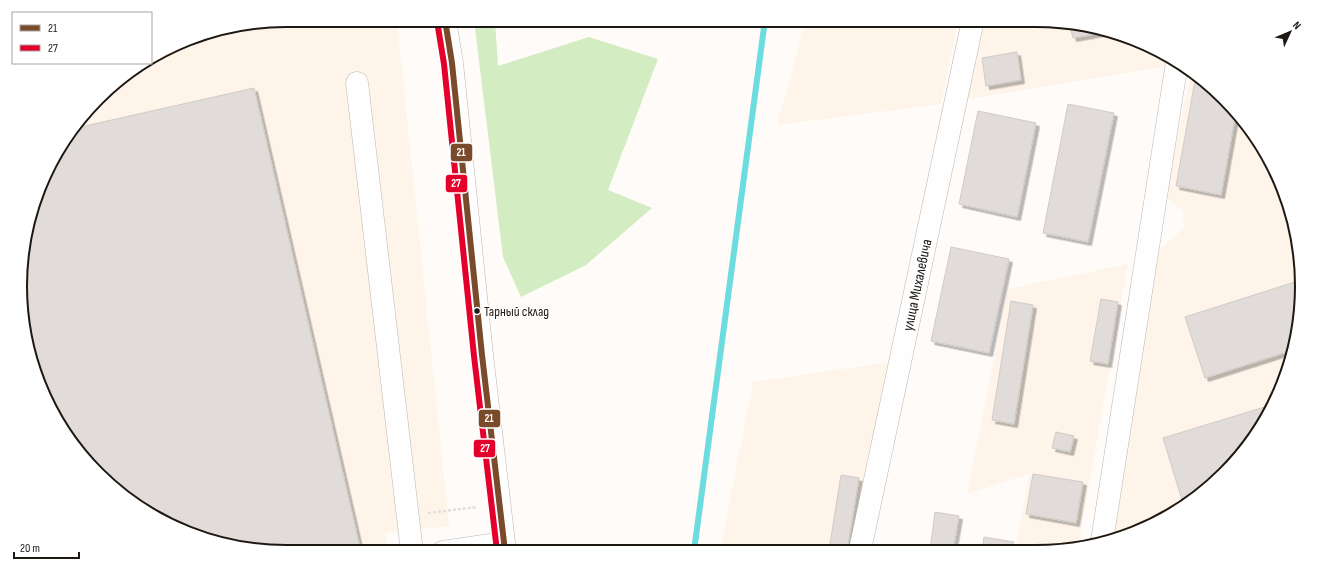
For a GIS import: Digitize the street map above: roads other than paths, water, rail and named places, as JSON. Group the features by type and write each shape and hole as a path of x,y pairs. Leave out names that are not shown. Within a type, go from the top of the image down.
{"street":[{"path":"446,27 452,63 505,545"},
{"name":"улица Михалевича","path":"861,545 972,27"},
{"path":"1103,536 1176,68"},
{"path":"357,83 411,545"}],"waterway":[{"path":"695,545 764,27"}],"place":[{"name":"Тарный склад","path":"477,311"}]}
